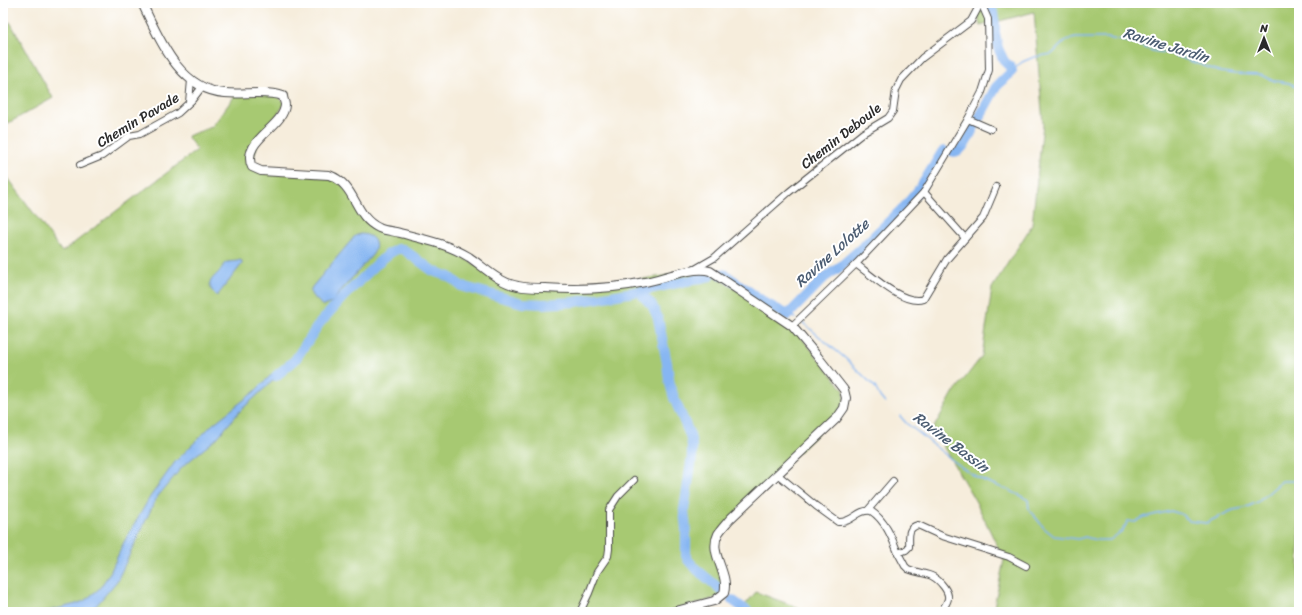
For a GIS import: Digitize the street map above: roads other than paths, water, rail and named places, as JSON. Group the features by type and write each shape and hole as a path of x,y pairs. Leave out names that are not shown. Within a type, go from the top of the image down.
{"street":[{"path":"142,3 165,49 191,80 214,92 276,94 282,96 286,104 282,115 258,140 250,155 249,161 252,167 260,171 328,175 338,178 344,184 364,217 380,228 444,246 467,256 509,284 519,287 572,290 624,286 692,271 706,270 715,274 792,326 818,356 844,390 846,398 844,408 837,418 730,519 718,534 715,549 725,579 724,593 714,601 672,612"},
{"path":"792,326 856,264 924,192 968,119 982,92 989,70 988,19 980,3"},
{"name":"Chemin Deboule","path":"692,271 714,258 789,192 862,133 888,118 893,111 896,90 901,80 922,58 971,21 980,3"},
{"path":"189,102 191,80"},
{"name":"Chemin Pavade","path":"80,165 102,156 129,136 140,134 178,113 202,87"},
{"path":"968,119 991,129"},
{"path":"856,264 894,292 906,298 919,300 923,299 941,268 983,218 996,188"},
{"path":"924,192 965,238"},
{"path":"777,474 838,522 848,521 858,514 868,510 893,481"},
{"path":"580,612 597,572 608,556 610,541 609,510 613,502 634,480"},
{"path":"868,510 876,514 881,519 893,539 905,566 908,569 938,578 949,593 948,601 940,612"},
{"path":"898,553 909,547 909,532 914,526 918,525 942,536 1009,557 1026,566"}],"water":[{"path":"360,234 368,235 374,240 376,246 373,254 339,293 334,301 323,306 312,296 312,287 355,236"},
{"path":"240,260 242,261 242,264 217,296 211,288 210,282 225,263"},
{"path":"287,369 240,411 216,439 183,466 158,496 117,581 95,607 85,611 73,610 64,612 44,612 84,601 99,589 110,573 124,542 150,497 175,462 213,424 254,392 273,373 278,370"}],"waterway":[{"name":"Ravine Lolotte","path":"979,118 996,87 1012,71 1004,61 998,48 991,3"},
{"name":"Ravine Jardin","path":"1012,71 1022,62 1034,57 1052,54 1066,40 1076,38 1107,38 1129,42 1153,51 1168,53 1221,72 1260,75 1275,81 1289,83 1299,88"},
{"name":"Ravine Lolotte","path":"953,152 957,151 963,146 974,127"},
{"name":"Ravine Lolotte","path":"721,274 726,275 767,304 788,315 824,278 840,267 858,251 906,205 920,188 944,151"},
{"path":"276,376 295,360 319,324 344,296 381,260 397,249 403,249 433,271 450,277 461,286 522,303 544,304 575,302 640,291 710,276"},
{"path":"640,291 652,305 658,318 669,380 674,398 690,435 692,445 692,457 684,510 686,556 695,568 720,589"},
{"name":"Ravine Bassin","path":"788,315 795,318"},
{"name":"Ravine Bassin","path":"802,322 845,358 875,387 885,403"},
{"name":"Ravine Bassin","path":"900,416 907,424 975,476 1028,500 1029,509 1044,528 1054,536 1078,539 1085,537 1096,540 1110,540 1122,531 1128,521 1135,522 1144,517 1171,511 1181,514 1189,521 1206,523 1233,510 1244,508 1258,502 1282,481 1299,481"},
{"path":"732,600 749,612"}]}
